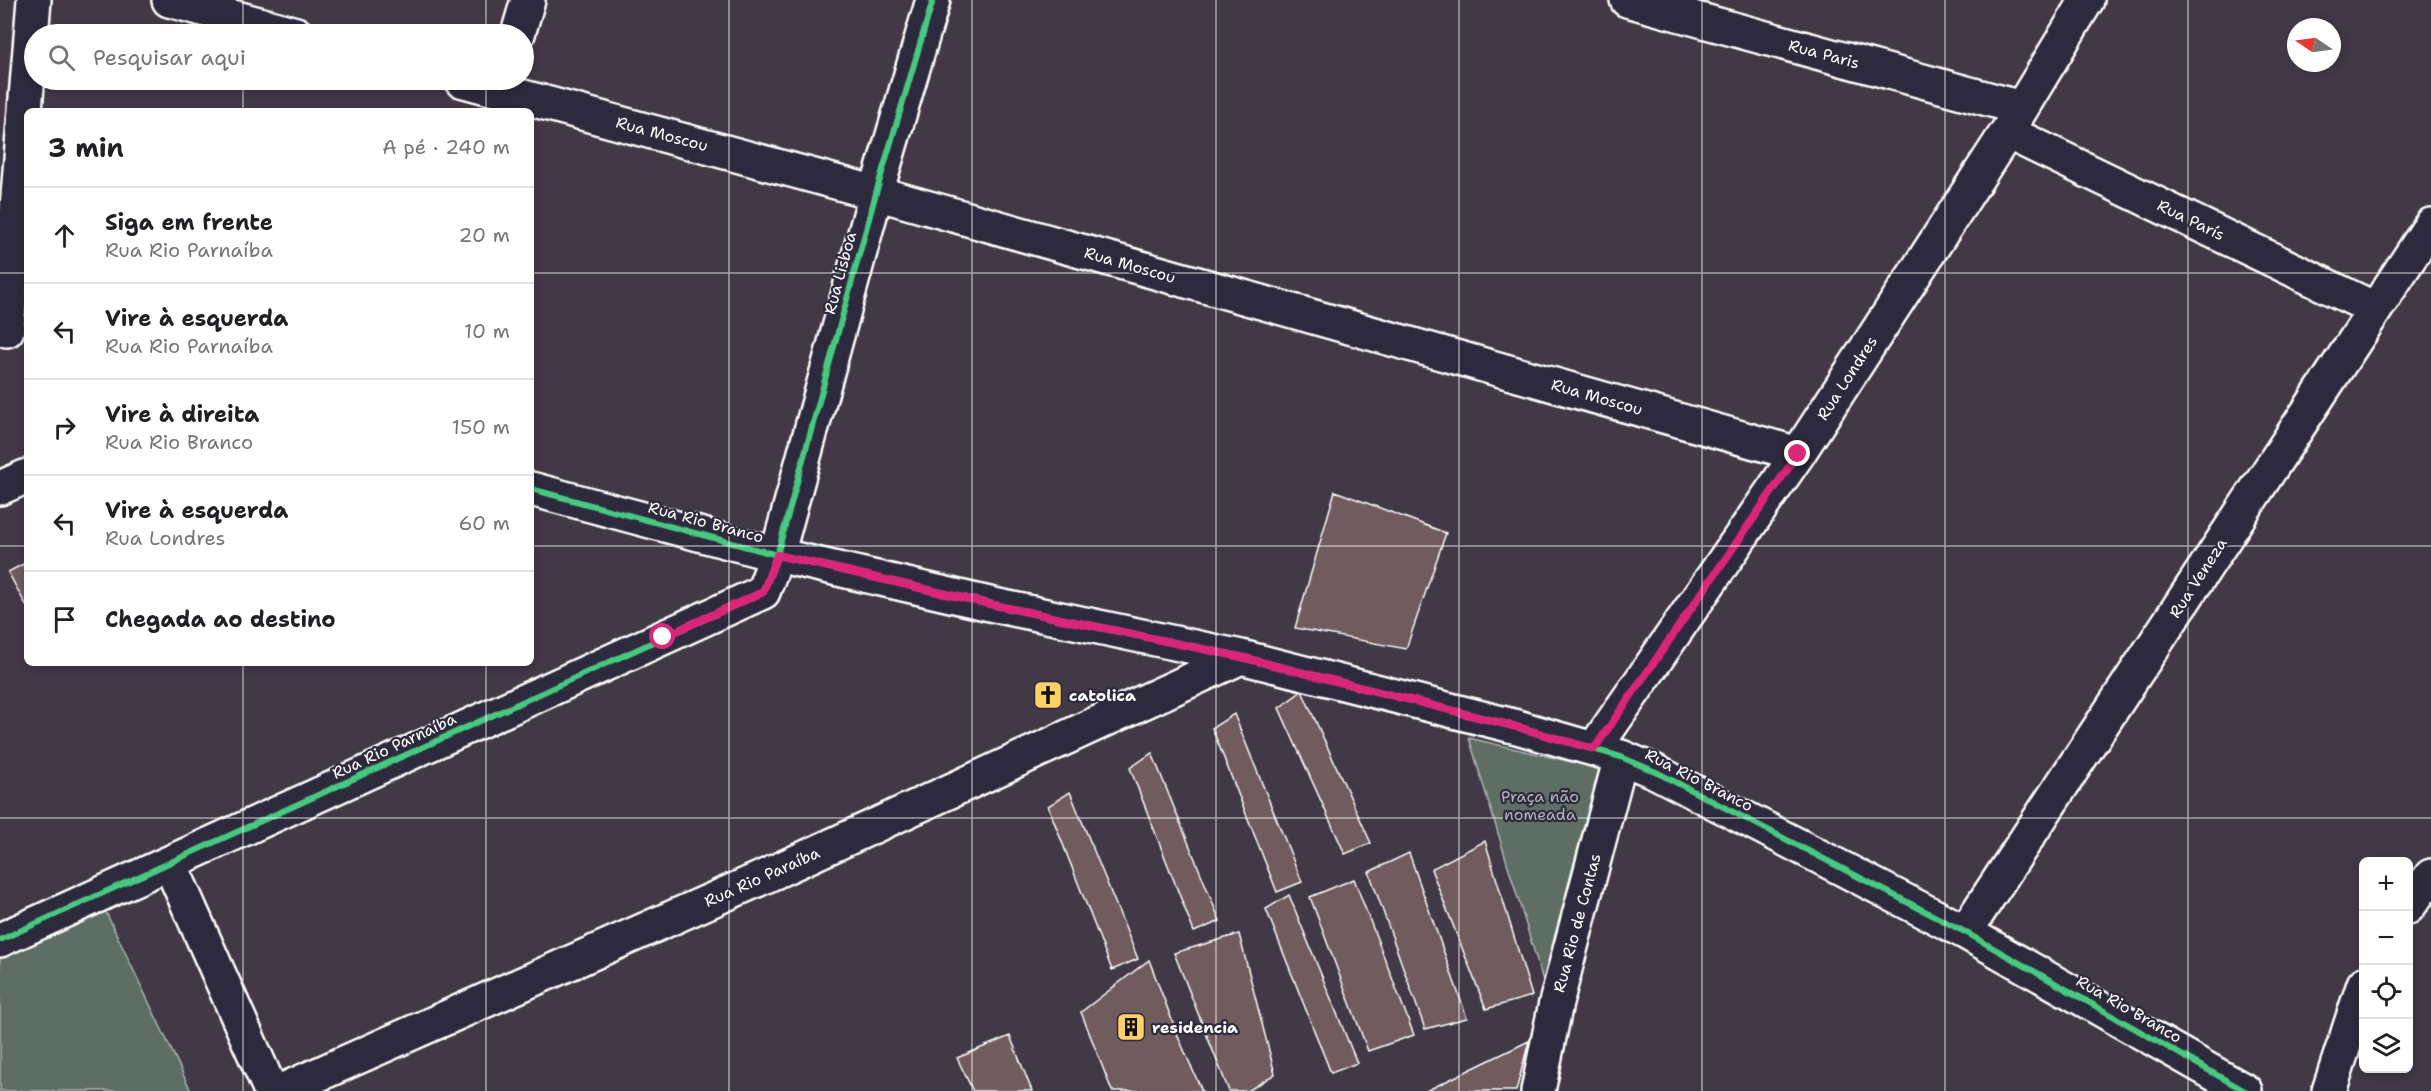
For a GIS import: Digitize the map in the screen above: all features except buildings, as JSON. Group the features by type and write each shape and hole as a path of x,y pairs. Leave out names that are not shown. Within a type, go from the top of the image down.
{"street":[{"path":"169,0 259,24"},
{"path":"521,24 528,0"},
{"name":"Rua Lisboa","path":"777,555 876,193 933,0"},
{"name":"Rua Paris","path":"1627,0 2014,120"},
{"name":"Rua Londres","path":"1607,753 2014,120 2087,0"},
{"path":"28,24 31,1"},
{"path":"11,332 8,200 24,62"},
{"name":"Rua Moscou","path":"500,94 876,193 1798,454"},
{"name":"Rua París","path":"2014,120 2374,309"},
{"name":"Rua Veneza","path":"1965,932 2431,225"},
{"path":"0,488 24,477"},
{"name":"Rua Rio Branco","path":"534,490 777,555 994,605 1241,657 1517,727 1607,753 1656,772 1965,932 2245,1091"},
{"name":"Rua Rio Parnaíba","path":"0,940 763,592 777,555"},
{"name":"Rua Rio Paraíba","path":"281,1091 757,880 1241,657"},
{"name":"Rua Rio de Contas","path":"1538,1091 1607,753"},
{"path":"170,864 271,1091"},
{"path":"2413,901 2431,876"},
{"path":"2329,1091 2359,999"}],"green space":[{"name":"Praça não nomeada","path":"1469,738 1601,769 1574,863 1545,987"},
{"path":"104,908 191,1091 0,1091 0,956"}],"cycle path":[{"path":"0,940 763,592 777,555 876,193 933,0"},
{"path":"534,490 777,555 994,605 1241,657 1517,727 1621,757 1656,772 1965,932 2245,1091"}],"place":[{"name":"catolica","path":"1048,695"},
{"name":"residencia","path":"1131,1027"}],"route":[{"path":"663,637 763,592 777,555 994,605 1241,657 1517,727 1594,749 1798,454"}]}
